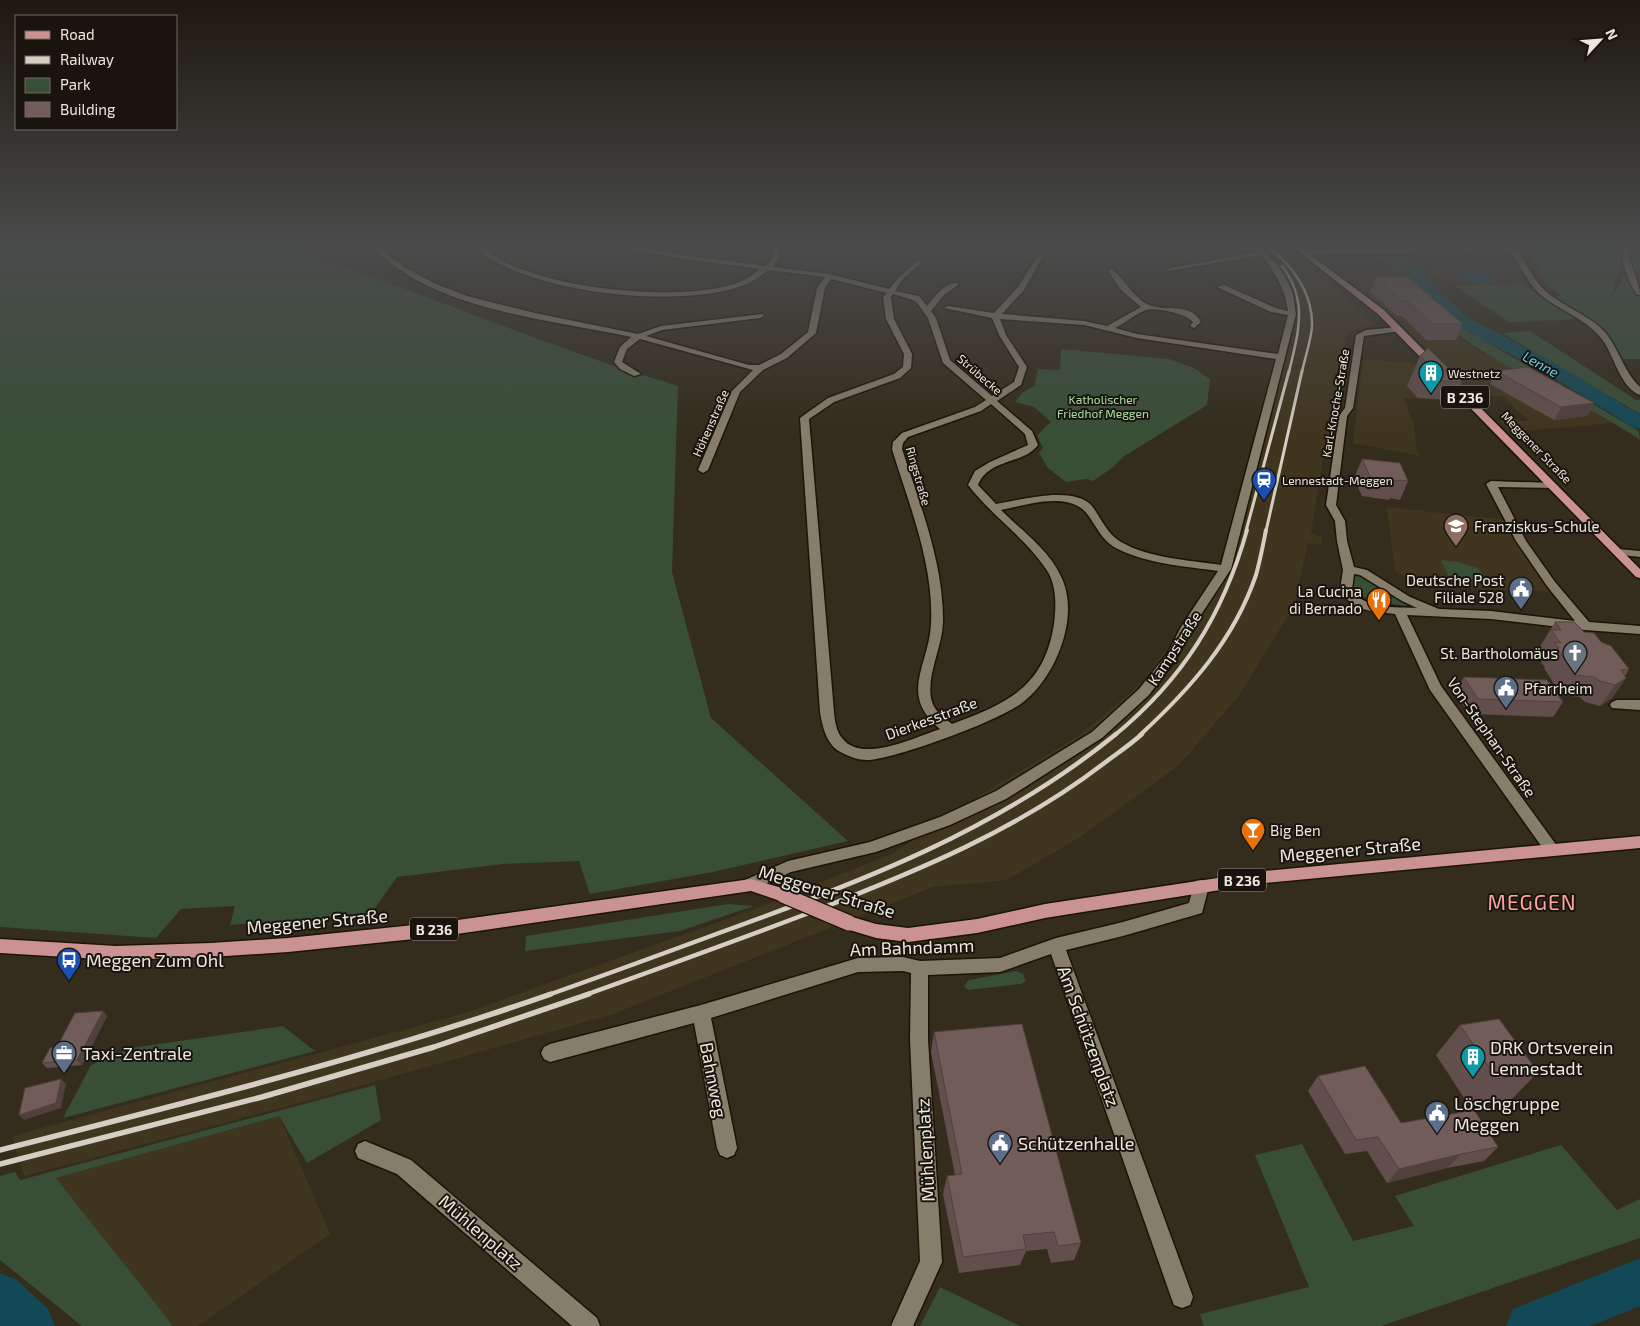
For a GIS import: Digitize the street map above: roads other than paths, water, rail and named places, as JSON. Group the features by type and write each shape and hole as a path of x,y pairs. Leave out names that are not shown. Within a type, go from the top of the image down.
{"main road":[{"name":"Meggener Straße","path":"1376,309 1640,575"},
{"name":"Meggener Straße","path":"0,946 131,953 263,947 404,932 751,885 783,895 849,923 876,931 908,935 977,926 1045,911 1264,877 1640,842"}],"street":[{"path":"510,309 639,336 749,367 760,368"},
{"name":"Höhenstraße","path":"703,470 736,391 760,368 784,356 812,333 817,309"},
{"name":"Dierkesstraße","path":"888,309 896,333 908,354 907,368 897,376 831,400 804,418 824,691 831,730 840,744 868,756 894,750 1015,701 1039,678 1052,657 1063,604 1058,581 1044,559 994,508"},
{"path":"953,309 996,316 1084,323 1137,336 1282,357"},
{"path":"996,316 1002,309"},
{"path":"1110,328 1143,309"},
{"path":"1161,309 1185,312 1195,318 1197,322 1194,326"},
{"path":"1271,309 1292,314"},
{"name":"Kampstraße","path":"751,885 788,867 871,848 945,821 1001,795 1097,735 1144,692 1172,656 1187,627 1225,569 1282,357 1292,314 1291,309"},
{"path":"1567,309 1602,334 1612,348 1625,376 1640,392"},
{"name":"Strübecke","path":"927,311 932,318 946,361 1029,433 1033,445 1030,449 978,473 973,485 994,508"},
{"path":"637,374 623,368 618,362 621,348 639,336 661,328 760,316"},
{"name":"Ringstraße","path":"949,729 935,718 926,706 924,694 937,624 930,557 897,449 898,442 905,435 978,409 1007,392 1018,383 1023,367 999,326 996,316"},
{"name":"Karl-Knoche-Straße","path":"1348,570 1340,521 1331,505 1343,416 1348,408 1360,335 1366,332 1398,329"},
{"path":"1553,486 1491,484 1521,540 1584,626"},
{"path":"994,508 1059,498 1078,500 1117,544 1136,551 1225,569"},
{"path":"1618,552 1640,554"},
{"path":"1436,612 1406,599 1363,572 1348,570 1346,590 1351,598 1364,606 1399,611 1499,616 1584,626 1640,630"},
{"name":"Von-Stephan-Straße","path":"1399,611 1435,686 1552,850"},
{"path":"1617,705 1640,704"},
{"name":"Am Bahndamm","path":"550,1053 701,1013 858,965 904,964 920,968 1000,965 1056,944 1123,929 1196,908 1201,886"},
{"name":"Am Schützenplatz","path":"1056,944 1182,1297"},
{"name":"Mühlenplatz","path":"902,1326 931,1262 919,1040 920,968"},
{"name":"Bahnweg","path":"701,1013 727,1148"},
{"name":"Mühlenplatz","path":"365,1151 404,1166 589,1326"}],"waterway":[{"name":"Lenne","path":"1448,309 1461,321 1552,369 1640,423"},
{"name":"Lenne","path":"1530,1326 1640,1282"},
{"name":"Lenne","path":"0,1297 31,1326"}],"railway":[{"path":"1289,372 1298,331 1298,309"},
{"path":"1302,372 1312,326 1310,309"},
{"path":"1246,531 1289,371"},
{"path":"1266,531 1302,371"},
{"path":"1115,735 1161,691 1198,643 1226,590 1247,530"},
{"path":"1140,735 1193,681 1223,642 1236,621 1256,575 1266,530"},
{"path":"548,995 771,914 876,873 976,826 1025,798 1071,768 1116,734"},
{"path":"585,995 817,910 929,864 1001,829 1036,809 1070,788 1142,734"},
{"path":"0,1150 208,1097 346,1059 551,994"},
{"path":"0,1164 262,1097 434,1047 589,994"}],"place":[{"name":"Westnetz","path":"1431,394"},
{"name":"Lennestadt-Meggen","path":"1264,501"},
{"name":"Franziskus-Schule","path":"1456,547"},
{"name":"Deutsche Post Filiale 528","path":"1521,610"},
{"name":"La Cucina di Bernado","path":"1379,621"},
{"name":"St. Bartholomäus","path":"1575,674"},
{"name":"Pfarrheim","path":"1506,709"},
{"name":"Big Ben","path":"1253,851"},
{"name":"Meggen Zum Ohl","path":"69,981"},
{"name":"Taxi-Zentrale","path":"64,1074"},
{"name":"DRK Ortsverein Lennestadt","path":"1473,1078"},
{"name":"Löschgruppe Meggen","path":"1437,1134"},
{"name":"Schützenhalle","path":"1000,1164"}],"district":[{"name":"MEGGEN","path":"1532,901"}],"park label":[{"name":"Katholischer Friedhof Meggen","path":"1103,406"}]}
